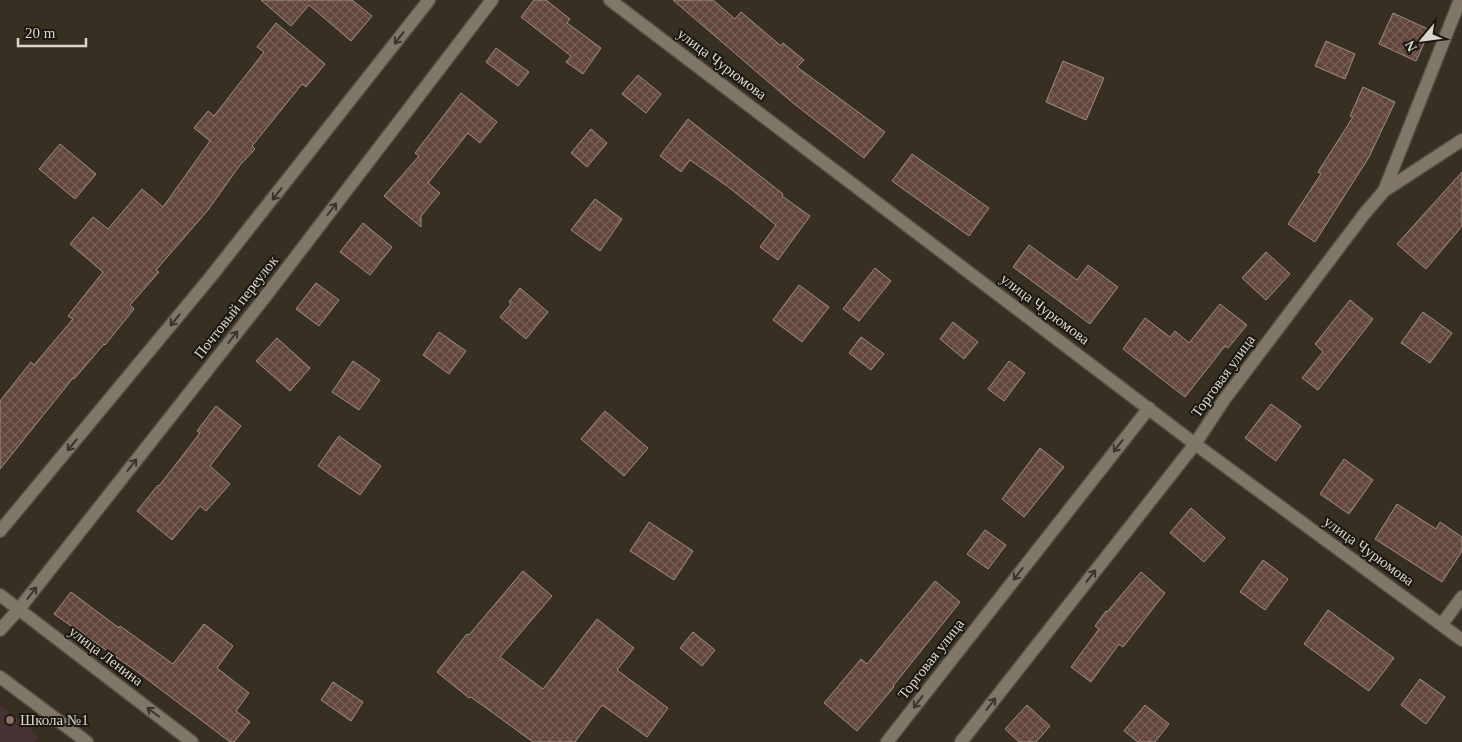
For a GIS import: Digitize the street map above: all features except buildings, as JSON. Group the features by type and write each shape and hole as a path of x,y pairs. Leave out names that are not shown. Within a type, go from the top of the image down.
{"street":[{"path":"0,531 210,279 429,0"},
{"name":"Почтовый переулок","path":"0,630 19,610 265,297 492,0"},
{"name":"улица Чурюмова","path":"610,0 1195,444 1462,640"},
{"name":"Торговая улица","path":"961,742 1195,444 1224,400 1365,213 1384,191 1460,0"},
{"path":"1384,191 1462,140"},
{"name":"Торговая улица","path":"887,742 1148,408"},
{"name":"улица Ленина","path":"0,595 192,742"},
{"path":"1442,624 1462,597"},
{"path":"0,678 87,742"}],"shaded area":[{"name":"Школа №1","path":"0,705 39,736 34,742 0,742"}],"place":[{"name":"Школа №1","path":"10,720"}]}
